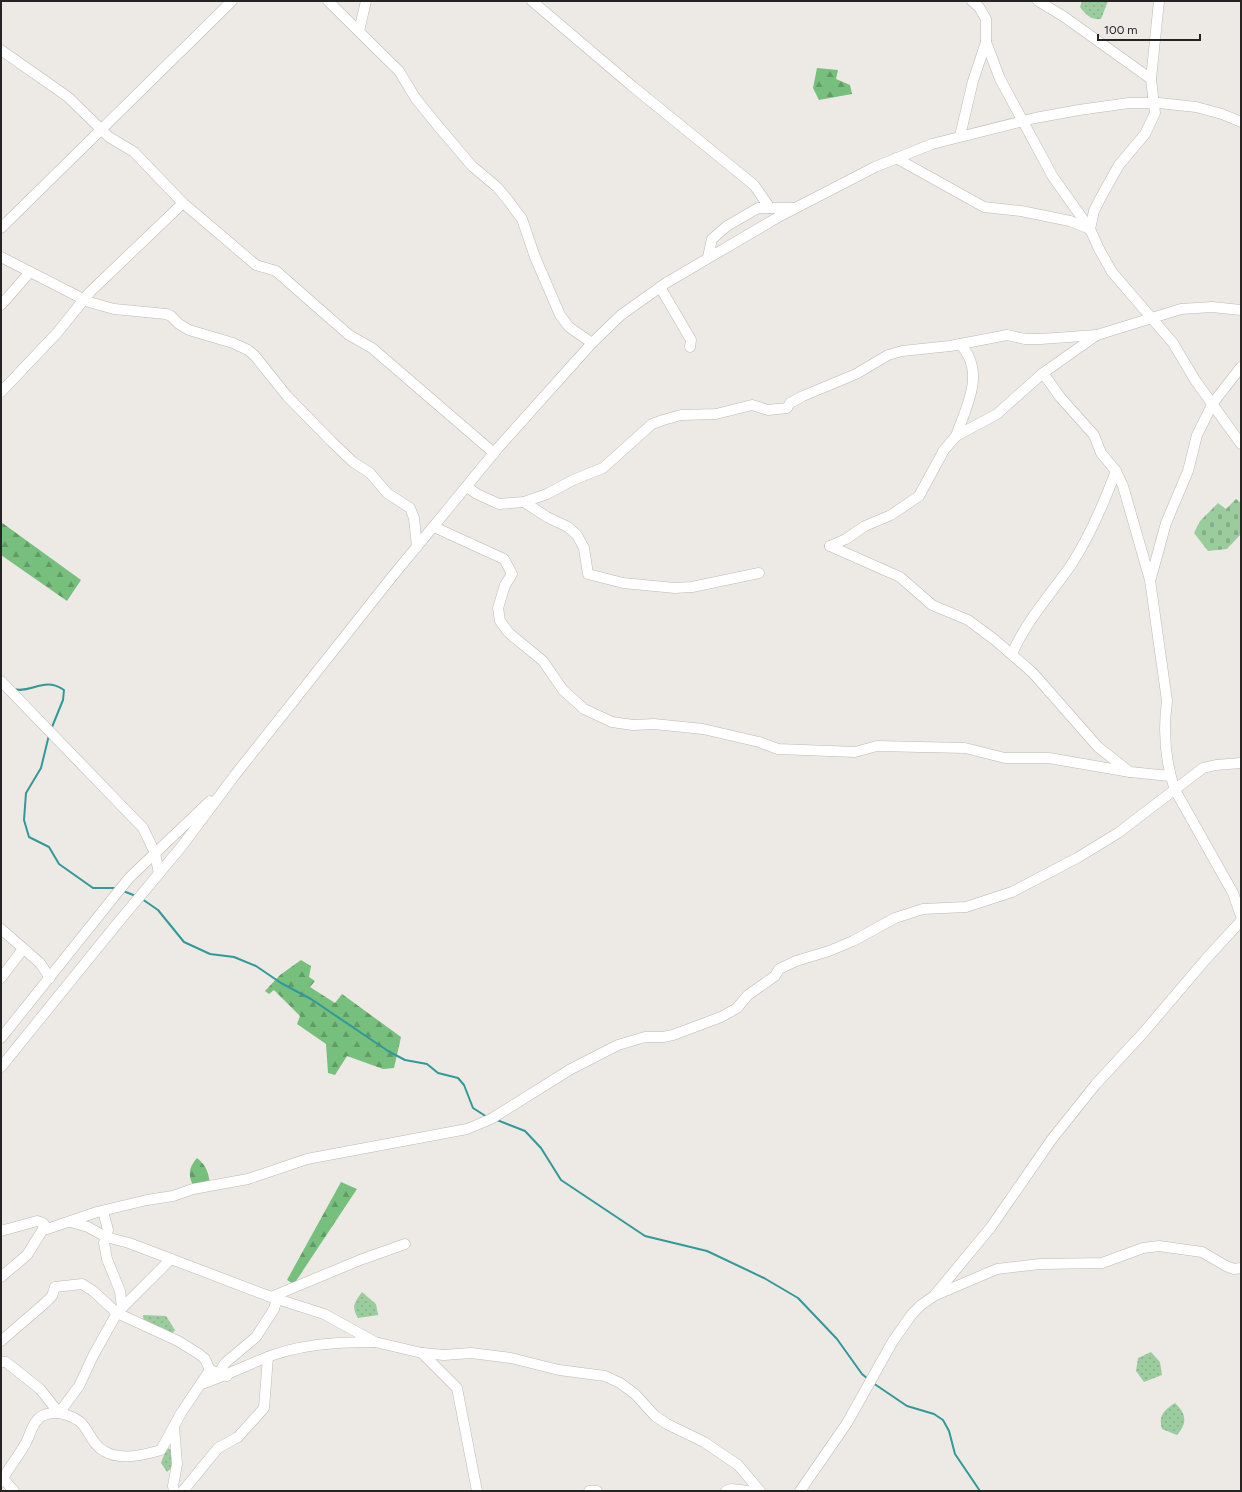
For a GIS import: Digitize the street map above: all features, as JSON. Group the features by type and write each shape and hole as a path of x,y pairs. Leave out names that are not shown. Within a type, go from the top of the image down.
{"street":[{"path":"1,228 232,1"},
{"path":"328,1 399,71 416,99 472,166 497,187 507,199 522,219 535,257 560,316 569,327 592,343"},
{"path":"359,31 366,1"},
{"path":"532,1 632,86 754,184 770,208"},
{"path":"960,136 973,81 986,42 986,19 979,7 972,1"},
{"path":"1038,1 1063,16 1151,79"},
{"path":"1090,228 1094,211 1119,165 1145,134 1155,113 1151,79 1159,1"},
{"path":"986,42 1000,79 1022,121 1053,177 1090,228 1099,249 1112,272 1179,351 1196,380 1241,444"},
{"path":"1,50 68,97 109,137 134,152 183,203 256,265 276,271 348,335 372,348 494,453"},
{"path":"1,1067 116,924 159,874 333,650 494,453 592,343 621,315 660,287 708,257 795,208 846,180 932,144 1022,121 1079,110 1129,103 1154,103 1208,109 1241,122"},
{"path":"896,158 984,207 1021,210 1070,221 1090,228"},
{"path":"1,392 58,333 84,300 183,203"},
{"path":"708,257 712,238 727,226 758,208 795,208"},
{"path":"1,257 84,300 114,309 166,314 171,316 188,330 233,343 248,350 266,368 287,396 344,454 370,473 387,492 410,508 414,518 417,547"},
{"path":"1,305 30,272"},
{"path":"660,287 691,340 690,347"},
{"path":"467,487 477,494 499,504 524,502 547,494 573,480 603,468 652,424 672,417 716,414 752,405 768,410 787,408 790,403 803,396 856,374 888,355 924,347 960,344 1007,335 1041,339 1097,334 1182,309 1212,307 1241,310"},
{"path":"1097,334 1043,373 998,414 956,436 944,450 919,496 891,515 865,526 846,539 830,546 900,578 932,605 968,620 1012,654 1033,673 1098,747 1130,772"},
{"path":"956,436 974,382 971,360 967,351 960,344"},
{"path":"1150,580 1166,523 1188,471 1197,435 1213,403 1241,367"},
{"path":"1043,373 1060,397 1094,435 1101,453 1116,471 1123,486 1150,580 1167,701 1164,721 1165,746 1170,776 1174,790 1233,894 1241,916"},
{"path":"1012,654 1021,634 1072,564 1102,509 1116,471"},
{"path":"524,502 547,517 568,527 578,535 584,548 588,574 622,583 675,588 692,588 759,573"},
{"path":"434,527 504,560 512,574 506,585 498,608 500,621 509,633 543,661 563,690 584,709 612,722 633,725 654,724 703,729 759,742 778,749 855,752 877,746 965,748 1005,758 1049,758 1130,772 1170,776"},
{"path":"1,681 143,828 155,853 159,874"},
{"path":"1,1231 37,1220 47,1229 71,1222 89,1214 147,1200 173,1196 193,1189 248,1179 307,1159 467,1129 491,1119 577,1065 618,1045 645,1037 668,1036 721,1017 737,1008 748,995 774,976 780,969 796,961 830,952 895,918 923,909 966,907 1012,892 1077,858 1118,833 1203,768 1216,765 1241,763"},
{"path":"1,1038 129,878 230,781"},
{"path":"934,1296 991,1227 1052,1138 1096,1084 1144,1032 1241,921"},
{"path":"1,929 40,963 50,978"},
{"path":"1,978 23,949"},
{"path":"103,1211 108,1230 104,1243 107,1258 120,1292 120,1310"},
{"path":"71,1222 88,1227 106,1237 129,1243 274,1298 324,1314 375,1342"},
{"path":"1,1277 27,1255 45,1226"},
{"path":"274,1298 360,1260 404,1244"},
{"path":"800,1491 851,1417 863,1392 893,1341 921,1304 934,1296 997,1269 1040,1264 1102,1264 1143,1248 1159,1246 1202,1252 1226,1266 1234,1269 1241,1268"},
{"path":"59,1413 79,1386 94,1354 120,1310 171,1259"},
{"path":"1,1342 52,1296 55,1287 82,1284 120,1310 199,1354 218,1375"},
{"path":"218,1375 225,1363 256,1338 274,1309 274,1298"},
{"path":"14,1491 2,1479 26,1442 37,1421 42,1416 59,1413 78,1420 97,1446 104,1452 112,1455 141,1455 161,1450 174,1426 201,1384 218,1375 268,1357 318,1343 375,1342 422,1353 444,1355 471,1353 511,1358 559,1370 605,1376 620,1383 635,1394 655,1416 667,1424 704,1442 738,1465 760,1491"},
{"path":"422,1353 457,1388 477,1491"},
{"path":"183,1491 218,1448 238,1437 264,1408 268,1357"},
{"path":"1,1362 6,1362 40,1389 59,1413"},
{"path":"174,1426 178,1464 173,1486 174,1491"},
{"path":"726,1491 731,1489 748,1491"},
{"path":"589,1491 597,1491"}],"green space":[{"path":"1082,1 1108,1 1101,19 1094,19 1087,15 1080,7"},
{"path":"817,68 838,70 836,79 850,85 852,94 819,100 813,88"},
{"path":"1236,499 1241,503 1241,534 1227,549 1208,551 1194,533 1200,521 1218,503 1226,509"},
{"path":"1,522 81,580 67,601 1,555"},
{"path":"301,960 311,966 309,977 315,981 310,987 335,1003 342,994 401,1037 394,1068 383,1069 347,1056 335,1075 328,1073 326,1044 297,1024 300,1016 274,990 269,994 265,991 280,975"},
{"path":"197,1158 207,1170 210,1186 196,1189 191,1181 190,1169"},
{"path":"341,1182 357,1189 294,1284 287,1280"},
{"path":"362,1292 376,1304 378,1315 358,1318 354,1307"},
{"path":"143,1315 166,1316 175,1330 170,1337 144,1325"},
{"path":"1151,1352 1160,1362 1162,1375 1144,1382 1136,1371 1138,1358"},
{"path":"1175,1403 1182,1411 1184,1418 1181,1431 1177,1435 1162,1429 1161,1424 1161,1417 1165,1411"},
{"path":"167,1447 174,1453 177,1463 167,1472 161,1463"}],"waterway":[{"path":"14,689 20,690 50,685 57,686 64,690 63,700 52,727"},
{"path":"49,735 41,768 26,793 24,820 29,837 49,847 59,864 93,888 116,888"},
{"path":"123,891 136,896"},
{"path":"142,899 158,910 184,942 210,954 234,957 256,966 281,983 311,999 388,1051 405,1060 427,1064 438,1073 458,1078 464,1085 473,1108 487,1117"},
{"path":"497,1120 525,1131 541,1148 561,1180 645,1236 707,1251 764,1278 798,1298 837,1339 862,1374 868,1379"},
{"path":"873,1383 907,1406 934,1414 943,1420 949,1431 955,1454 980,1491"}]}
